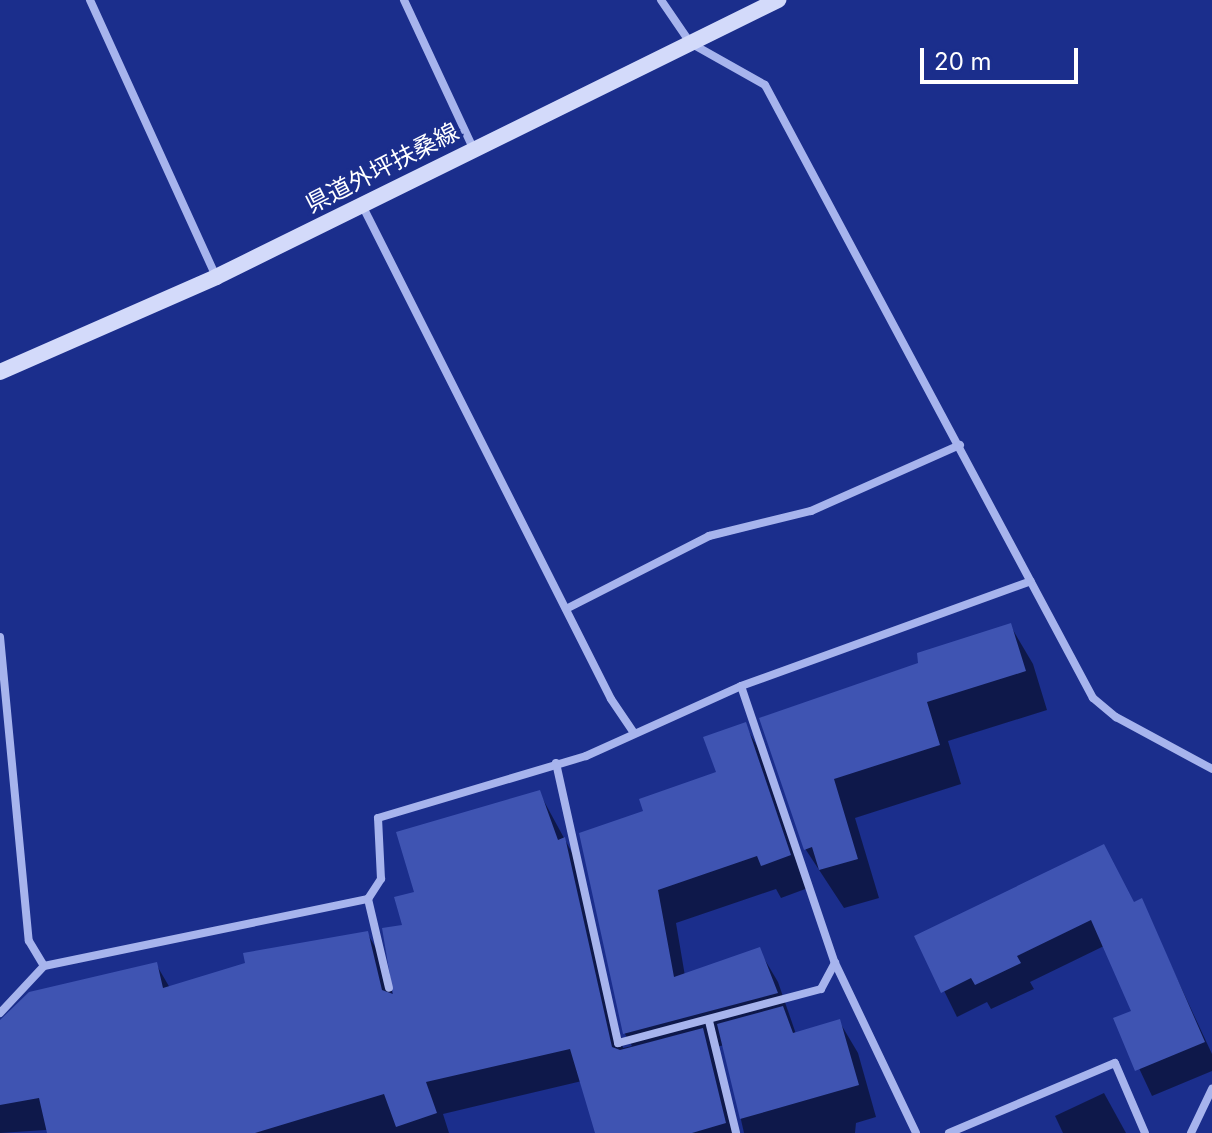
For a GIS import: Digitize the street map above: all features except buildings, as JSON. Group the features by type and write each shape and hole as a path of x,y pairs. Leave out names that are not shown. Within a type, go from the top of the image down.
{"main road":[{"name":"県道外坪扶桑線","path":"0,372 216,277 778,0"}],"street":[{"path":"90,0 216,277"},
{"path":"404,0 473,148"},
{"path":"661,0 692,43 765,85 1093,698 1116,717 1212,769"},
{"path":"361,205 566,609 634,733"},
{"path":"566,609 709,536 811,511 960,445"},
{"path":"0,1013 44,966 368,899 381,879 378,818 586,756 741,686 1031,581"},
{"path":"0,637 5,744 29,941 44,966"},
{"path":"741,686 835,963 916,1133"},
{"path":"556,763 618,1043 821,989 835,963"},
{"path":"368,899 389,988"},
{"path":"709,1021 736,1133"},
{"path":"949,1133 1115,1063 1145,1133"},
{"path":"1191,1133 1212,1089"}]}
